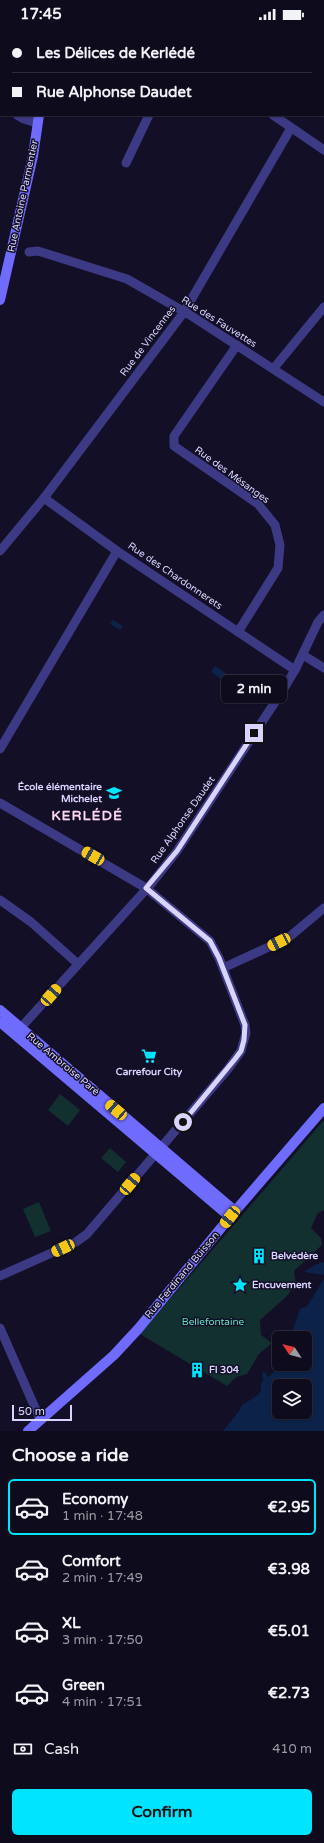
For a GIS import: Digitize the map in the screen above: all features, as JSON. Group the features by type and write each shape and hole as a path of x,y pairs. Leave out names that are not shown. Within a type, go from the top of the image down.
{"street":[{"path":"19,116 24,119 38,119"},
{"path":"126,163 149,116"},
{"path":"273,116 324,150"},
{"name":"Rue Antoine Parmentier","path":"0,300 33,156 38,119"},
{"name":"Rue de Vincennes","path":"0,551 44,498 184,312 291,128"},
{"name":"Rue des Fauvettes","path":"29,252 38,251 127,279 184,312 274,368 324,402"},
{"path":"274,368 324,307"},
{"name":"Rue des Mésanges","path":"237,345 174,436 174,446 258,504 276,525 280,544 278,568 238,632"},
{"name":"Rue des Chardonnerets","path":"44,498 117,551 294,670"},
{"path":"0,749 117,551"},
{"name":"Rue Alphonse Daudet","path":"18,1031 146,888 177,851 294,670 303,655 318,622 324,615"},
{"path":"303,655 324,668"},
{"path":"0,803 146,888 210,941 223,968 245,1025 246,1033 241,1051 219,1080 87,1234 76,1242 0,1276"},
{"path":"0,900 31,922 78,964"},
{"path":"223,968 288,938 324,908"},
{"name":"Rue Ambroise Paré","path":"1,1017 232,1214"},
{"name":"Rue Ferdinand Buisson","path":"30,1430 40,1419 114,1355 139,1328 232,1214 324,1108"},
{"path":"0,1328 40,1419"}],"green space":[{"path":"60,1094 80,1110 68,1126 48,1110"},
{"name":"Bellefontaine","path":"324,1120 324,1210 318,1213 311,1228 321,1238 322,1245 294,1271 296,1284 286,1297 260,1320 261,1335 272,1343 259,1354 247,1374 236,1377 227,1386 140,1334"},
{"path":"110,1148 126,1162 118,1172 101,1158"},
{"path":"39,1202 51,1231 35,1237 23,1209"}],"water":[{"path":"113,620 123,626 120,630 110,624"},
{"path":"215,666 227,674 223,680 211,672"},
{"path":"324,1262 324,1275 304,1272 315,1265"},
{"path":"324,1279 324,1431 223,1431 242,1405 258,1395 261,1391 261,1384 263,1380 262,1374 264,1371 268,1377 275,1371 312,1371 312,1331 292,1331 300,1309 307,1306"}],"place":[{"name":"École élémentaire Michelet","path":"114,793"},
{"name":"Carrefour City","path":"149,1056"},
{"name":"Belvédère","path":"259,1256"},
{"name":"Encuvement","path":"240,1285"},
{"name":"Fl 304","path":"197,1370"}],"district":[{"name":"KERLÉDÉ","path":"87,815"}],"route":[{"path":"183,1122 215,1085 241,1051 246,1033 245,1025 219,958 210,941 193,925 146,888 151,884 177,851 254,733"}]}
